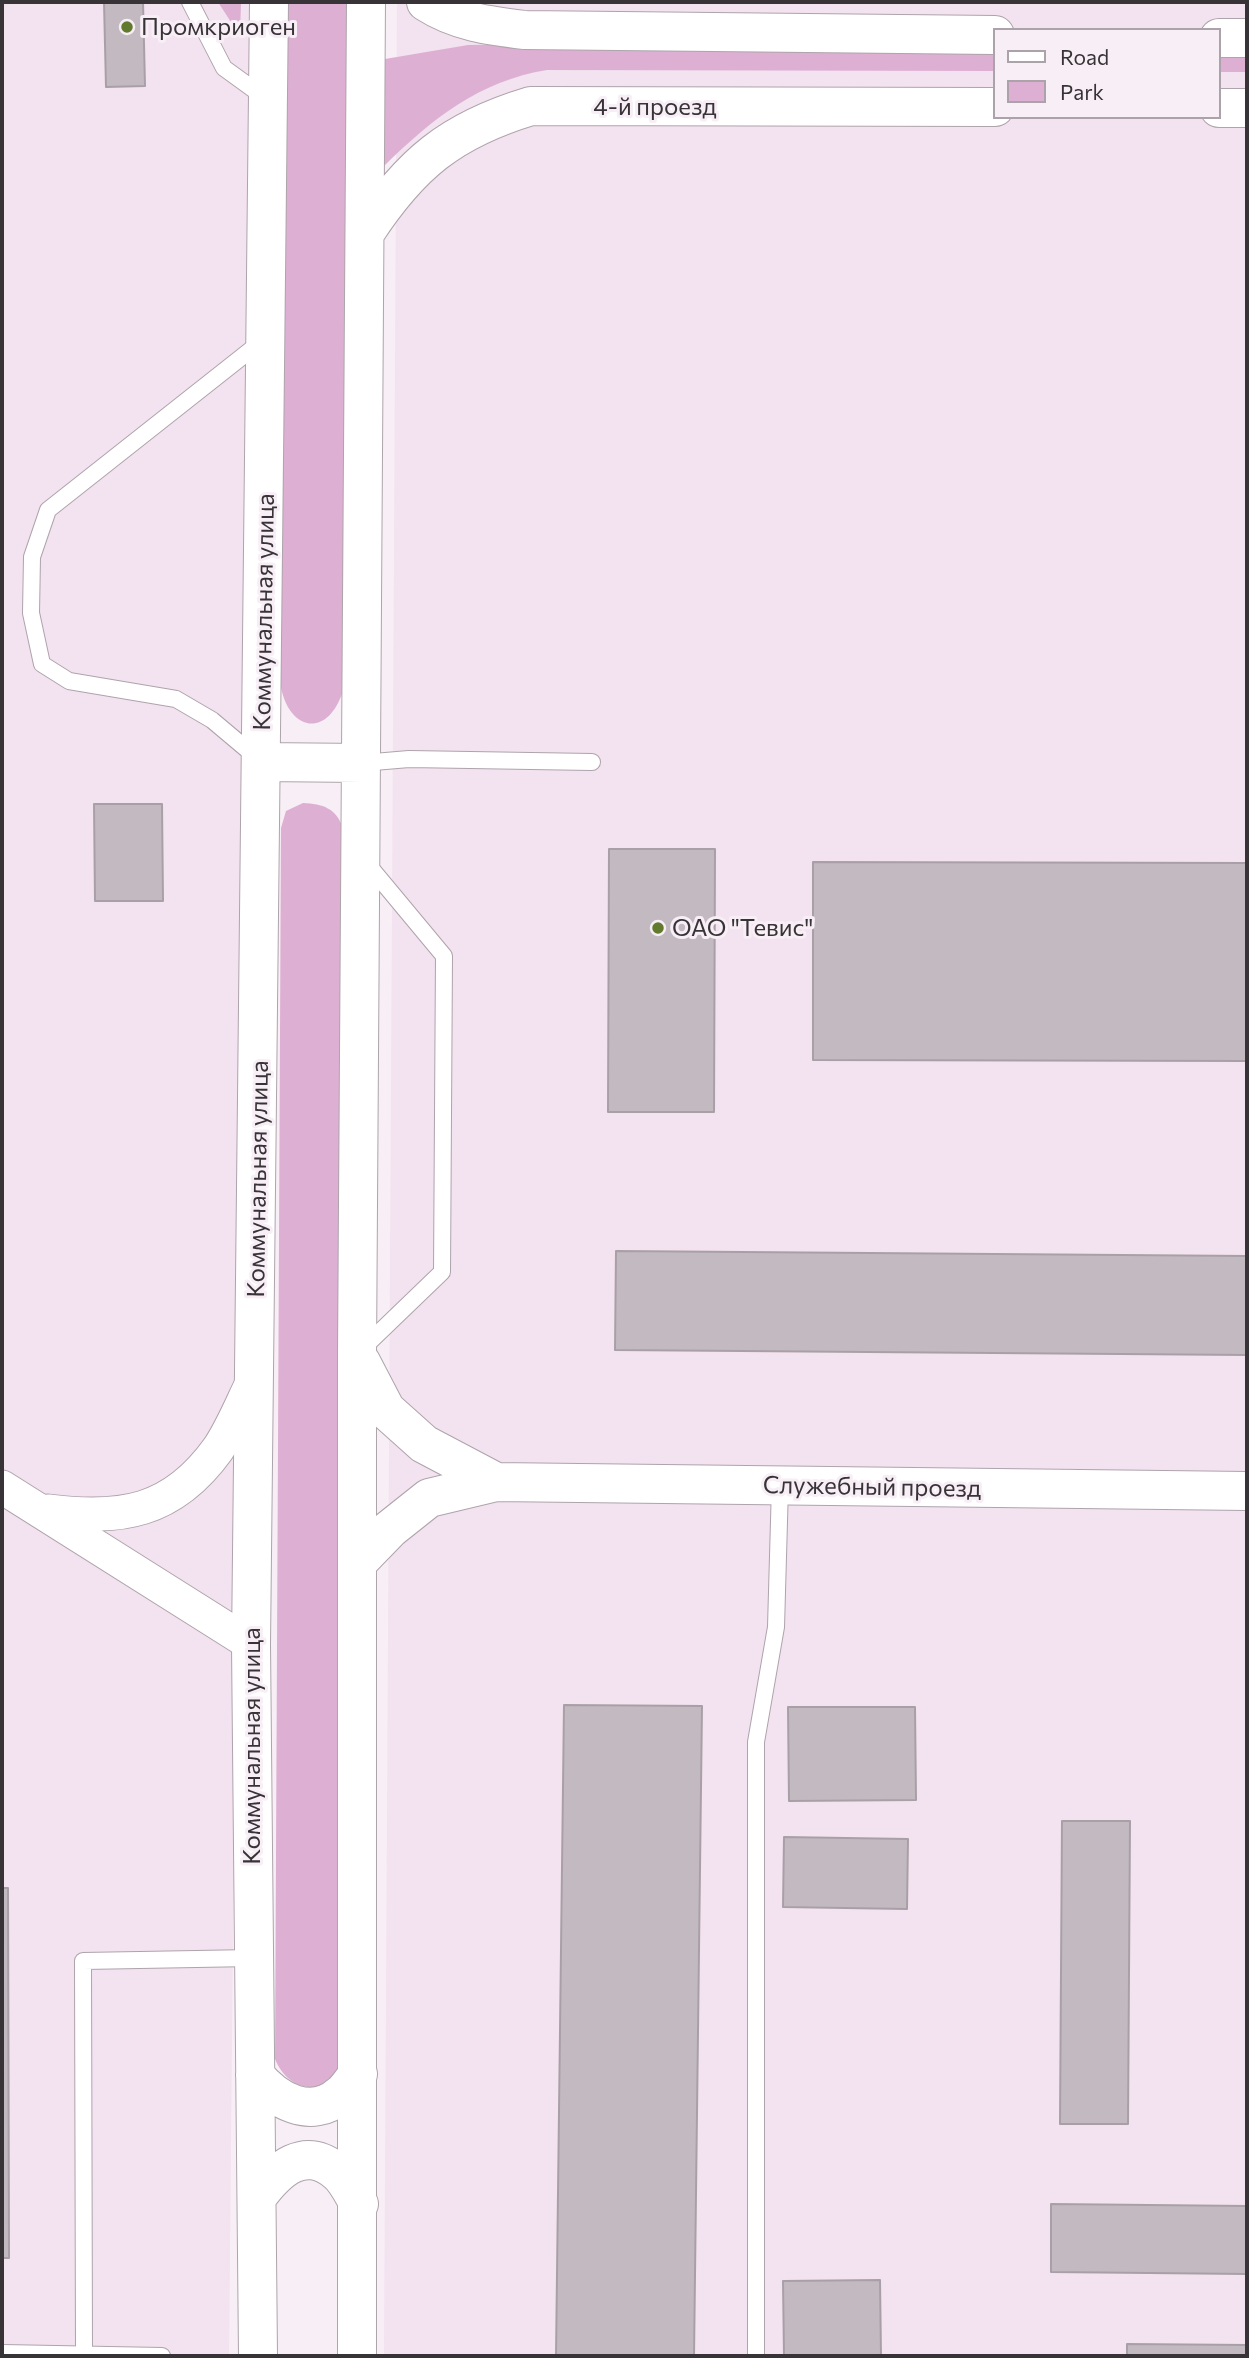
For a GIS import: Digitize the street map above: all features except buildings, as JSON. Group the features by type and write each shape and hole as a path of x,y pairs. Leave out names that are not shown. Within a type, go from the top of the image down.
{"main road":[{"name":"Коммунальная улица","path":"258,2356 251,1644 269,2"},
{"path":"357,2356 357,1354 363,858 366,2"},
{"path":"426,2 481,26 525,30 993,35"},
{"path":"1221,38 1247,38"},
{"name":"4-й проезд","path":"365,233 400,186 450,139 491,118 531,106 993,107"},
{"path":"1221,108 1247,108"},
{"path":"262,762 362,763"},
{"name":"Служебный проезд","path":"357,1354 386,1410 424,1444 496,1482"},
{"name":"Служебный проезд","path":"358,1562 390,1529 429,1498 496,1482 1247,1491"},
{"path":"255,2074 269,2092 291,2105 321,2105 339,2097 358,2074"},
{"path":"258,2196 274,2174 304,2160 323,2163 339,2173 359,2204"}],"street":[{"path":"41,1511 92,1517 130,1513 159,1501 193,1478 219,1447 256,1374"},
{"path":"2,1487 251,1644"}],"lane":[{"path":"190,2 224,68 269,100"},
{"path":"262,762 212,720 176,699 69,681 42,664 32,613 32,557 48,510 267,337"},
{"path":"362,763 409,759 592,762"},
{"path":"357,1354 442,1272 444,956 363,858"},
{"path":"756,2356 756,1742 776,1627 780,1486"},
{"path":"84,2353 83,1961 253,1958"},
{"path":"2,2353 162,2356"}],"shaded area":[{"path":"2,2 251,2 229,2356 2,2356"},
{"path":"397,2 1247,2 1247,2356 384,2356"}],"green space":[{"path":"218,2 241,2 240,36"},
{"path":"286,2 348,2 343,691 336,707 318,723 299,719 291,711 280,682"},
{"path":"993,44 993,71 547,70 522,75 478,93 439,118 384,166 385,59 468,45"},
{"path":"1221,44 1247,44 1247,72 1221,72"},
{"path":"303,803 328,808 337,816 343,828 341,2061 328,2081 309,2087 290,2079 281,2071 275,2059 281,828 286,811"}],"place":[{"name":"Промкриоген","path":"127,27"},
{"name":"ОАО \"Тевис\"","path":"658,928"}]}
